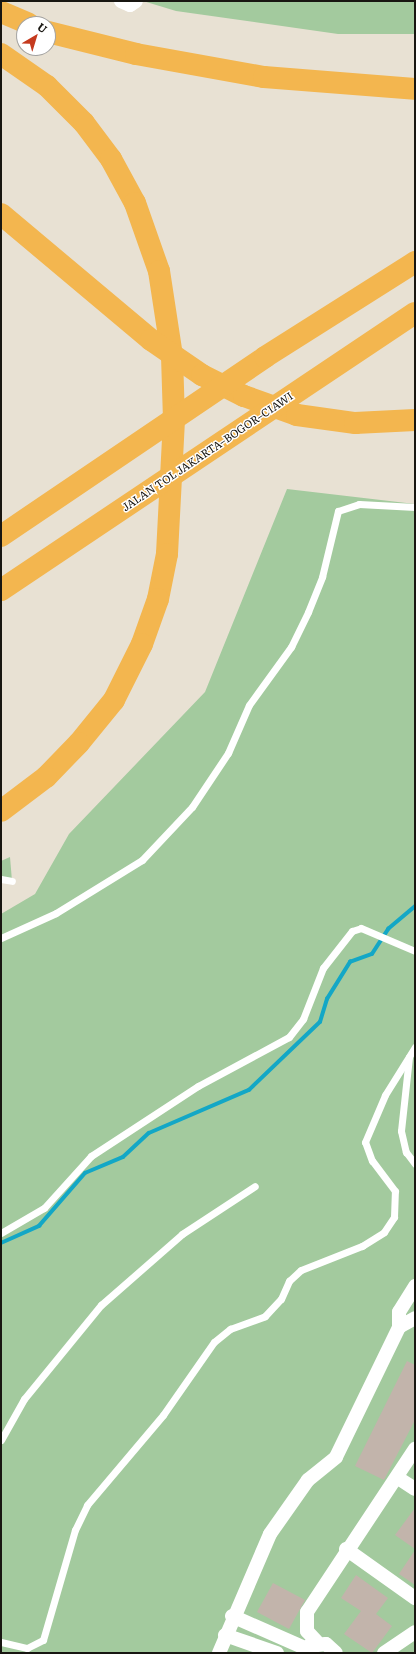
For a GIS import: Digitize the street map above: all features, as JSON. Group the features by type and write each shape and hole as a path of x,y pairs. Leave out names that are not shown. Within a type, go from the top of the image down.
{"highway":[{"path":"1,12 16,18"},
{"path":"56,34 136,54 264,77 415,89"},
{"path":"1,54 47,86 84,123 111,159 136,203 160,271 172,356 174,420 167,554 158,599 114,700 46,777 1,811"},
{"path":"1,214 151,340 202,375 244,396 297,415 356,423 415,420"},
{"path":"1,536 264,357 415,262"},
{"name":"JALAN TOL JAKARTA–BOGOR–CIAWI","path":"1,590 415,313"}],"street":[{"path":"121,1 130,5 136,1"},
{"path":"219,1653 232,1616 250,1574 286,1509 308,1480 336,1457 399,1327 399,1312 415,1286"},
{"path":"399,1327 415,1318"},
{"path":"308,1648 307,1612 346,1549 398,1478 415,1449"},
{"path":"398,1478 415,1489"},
{"path":"346,1549 415,1598"},
{"path":"232,1616 308,1648 326,1644 336,1653"},
{"path":"384,1653 415,1632"},
{"path":"225,1635 277,1653"}],"lane":[{"path":"1,938 56,913 142,860 192,807 228,753 249,705 298,633 322,577 338,511 359,504 415,507"},
{"path":"1,879 12,881"},
{"path":"1,1233 44,1208 91,1156 198,1086 289,1037 303,1019 323,968 352,931 361,928 415,951"},
{"path":"1,1642 27,1648 44,1640 75,1530 87,1505 163,1415 214,1342 230,1329 265,1316 281,1299 288,1281 302,1270 362,1246 384,1232 391,1222 396,1204 395,1191 372,1161 365,1142 385,1095 415,1048"},
{"path":"410,1054 401,1130 406,1152 415,1164"},
{"path":"1,1440 24,1399 101,1305 182,1234 255,1186"}],"green space":[{"path":"143,1 415,1 415,34 338,34 176,11"},
{"path":"287,489 415,504 415,1653 1,1653 1,914 35,894 69,834 205,692"},
{"path":"10,857 12,881 1,879 1,861"}],"building":[{"path":"407,1361 415,1365 415,1420 384,1480 355,1466"},
{"path":"415,1508 415,1549 395,1535"},
{"path":"415,1550 415,1585 399,1574"},
{"path":"356,1575 388,1598 376,1614 392,1626 372,1653 344,1634 361,1611 341,1598"},
{"path":"273,1583 305,1600 289,1629 257,1612"}],"waterway":[{"path":"1,1243 39,1226 85,1173 123,1157 149,1133 249,1090 320,1022 327,999 350,962 372,954 388,929 415,906"}]}
